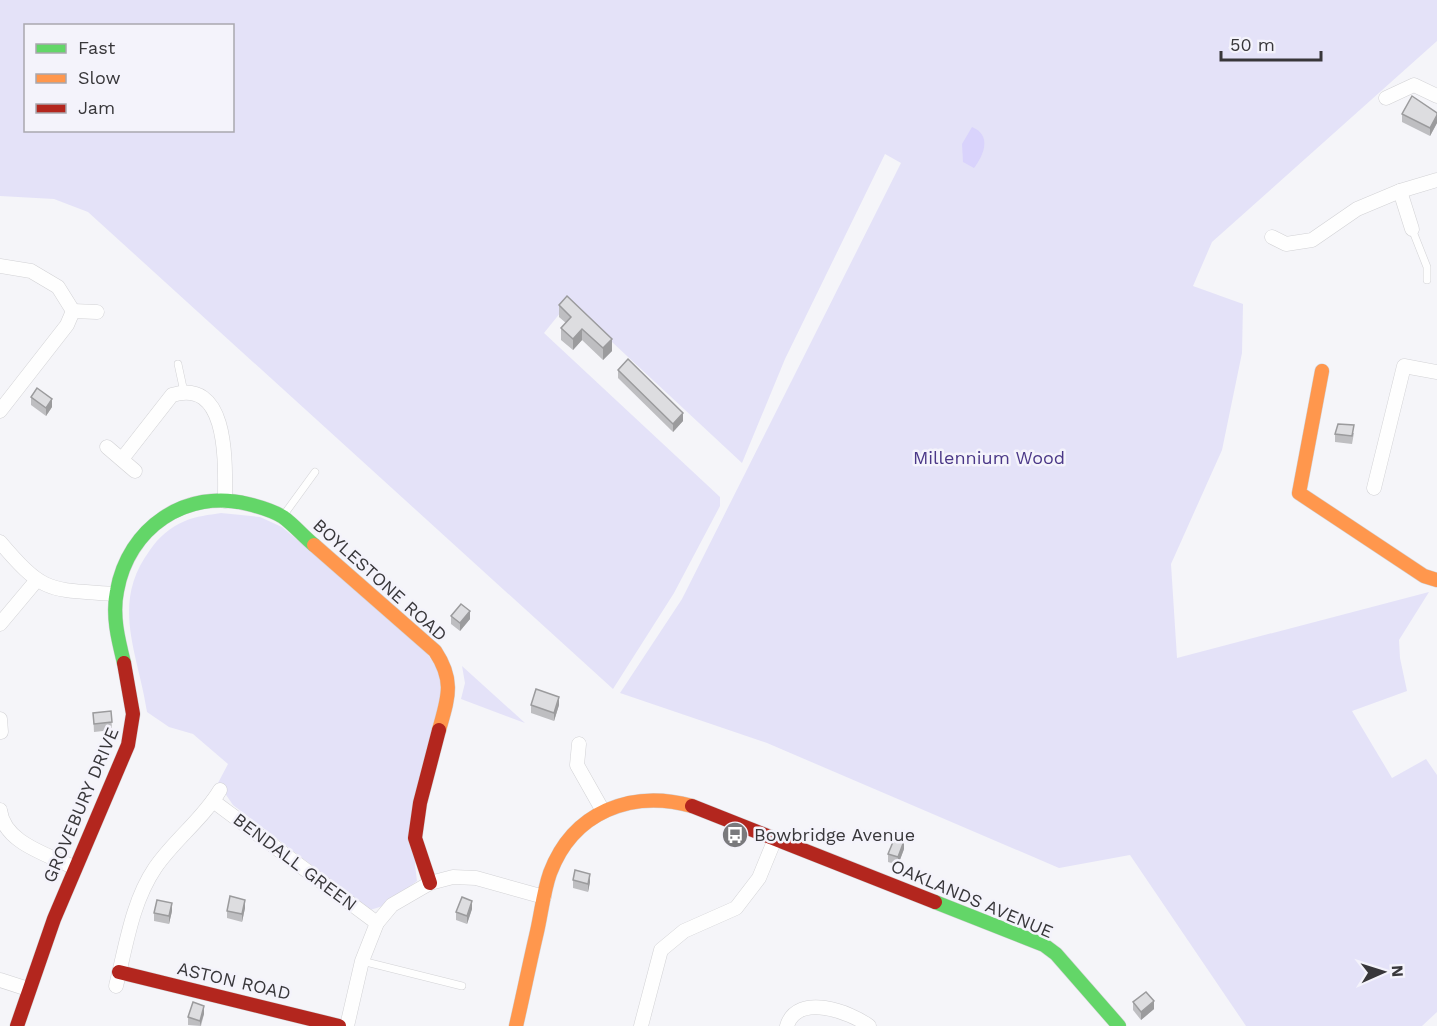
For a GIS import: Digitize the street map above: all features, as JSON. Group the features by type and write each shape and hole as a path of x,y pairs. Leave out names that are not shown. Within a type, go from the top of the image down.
{"street":[{"path":"1386,98 1414,80 1437,96"},
{"path":"1272,237 1298,248 1356,209 1400,191 1437,180"},
{"path":"1400,191 1412,229"},
{"path":"0,266 30,271 58,287 73,311"},
{"path":"73,311 97,312"},
{"path":"0,411 67,325 73,311"},
{"path":"1374,488 1404,366 1437,372"},
{"path":"1322,371 1299,494 1424,576 1437,580"},
{"path":"122,459 172,395 184,392 198,395 221,425 225,457 225,501"},
{"path":"107,447 135,471"},
{"name":"GROVEBURY DRIVE","path":"17,1026 28,989 73,867 133,729 133,693 115,626 116,594 130,552 151,526 187,505 225,501 267,509 282,517"},
{"name":"BOYLESTONE ROAD","path":"282,517 435,651 443,663 450,690 416,822 417,850 430,883"},
{"path":"0,542 36,581 59,590 116,594"},
{"path":"0,624 36,581"},
{"path":"0,719 1,732"},
{"path":"579,744 577,765 603,811"},
{"name":"BENDALL GREEN","path":"118,979 139,896 177,839 217,795 377,924"},
{"name":"OAKLANDS AVENUE","path":"516,1026 544,897 557,855 583,825 603,811 628,801 665,799 708,811 1044,945 1056,954 1119,1026"},
{"path":"0,810 1,820 11,835 73,867"},
{"path":"641,1026 661,950 684,931 736,908 759,878 775,839"},
{"path":"347,1026 362,961 377,924 392,905 430,883 453,876 476,878 544,897"},
{"name":"ASTON ROAD","path":"118,979 339,1026"},
{"path":"0,980 28,989"},
{"path":"787,1026 788,1021 804,1009 821,1006 860,1019 869,1026"}],"lane":[{"path":"1412,229 1427,267 1427,280"},
{"path":"178,364 184,392"},
{"path":"282,517 315,472"},
{"path":"362,961 462,986"}],"green space":[{"name":"Millennium Wood","path":"0,0 1437,0 1437,41 1212,242 1193,286 1243,304 1242,353 1222,450 1171,564 1177,658 1429,592 1399,640 1400,658 1407,691 1352,711 1392,778 1426,759 1437,775 1437,1012 1422,1026 1246,1026 1130,855 1059,868 767,743 620,693 682,599 901,163 885,154 785,359 742,463 569,302 544,333 720,497 720,506 674,593 613,689 88,212 54,199 0,196"},
{"path":"221,513 260,517 282,527 423,647 438,670 443,690 415,865 417,881 383,906 370,910 233,805 218,783 228,764 193,734 169,727 147,712 130,629 131,590 138,570 153,545 170,529 189,519"},
{"path":"462,666 525,723 461,699 465,683"}],"shaded area":[{"path":"972,127 982,135 984,140 981,157 974,168 963,162 962,144"}],"building":[{"path":"1412,96 1437,113 1430,128 1402,114"},
{"path":"567,296 612,339 603,348 582,329 573,339 561,328 571,317 559,305"},
{"path":"628,359 683,413 673,424 618,370"},
{"path":"37,388 52,399 46,408 31,397"},
{"path":"1338,424 1354,425 1352,436 1335,434"},
{"path":"461,604 470,611 460,623 451,616"},
{"path":"536,689 559,697 554,713 531,705"},
{"path":"111,711 112,722 94,724 93,713"},
{"path":"895,837 904,841 898,857 888,854"},
{"path":"575,870 590,874 588,884 573,880"},
{"path":"230,896 245,900 242,914 227,911"},
{"path":"462,897 472,901 467,916 456,912"},
{"path":"157,900 172,903 169,916 154,913"},
{"path":"1146,992 1154,1001 1141,1012 1133,1002"},
{"path":"193,1002 204,1006 200,1021 188,1017"}],"traffic: fast":[{"path":"124,663 115,618 117,591 123,569 133,549 163,518 182,508 203,502 225,501 248,504 283,517 314,545"},
{"path":"935,902 1044,945 1056,954 1119,1026"}],"traffic: slow":[{"path":"1322,371 1299,493 1424,576 1437,580"},
{"path":"314,545 435,651 445,672 448,690 439,730"},
{"path":"516,1026 550,873 560,852 573,834 607,810 626,804 669,801 692,806"}],"traffic: jam":[{"path":"17,1026 54,919 128,745 133,714 124,663"},
{"path":"430,883 415,838 420,803 439,730"},
{"path":"692,806 935,902"},
{"path":"119,972 339,1026"}],"place":[{"name":"Bowbridge Avenue","path":"735,835"}]}
